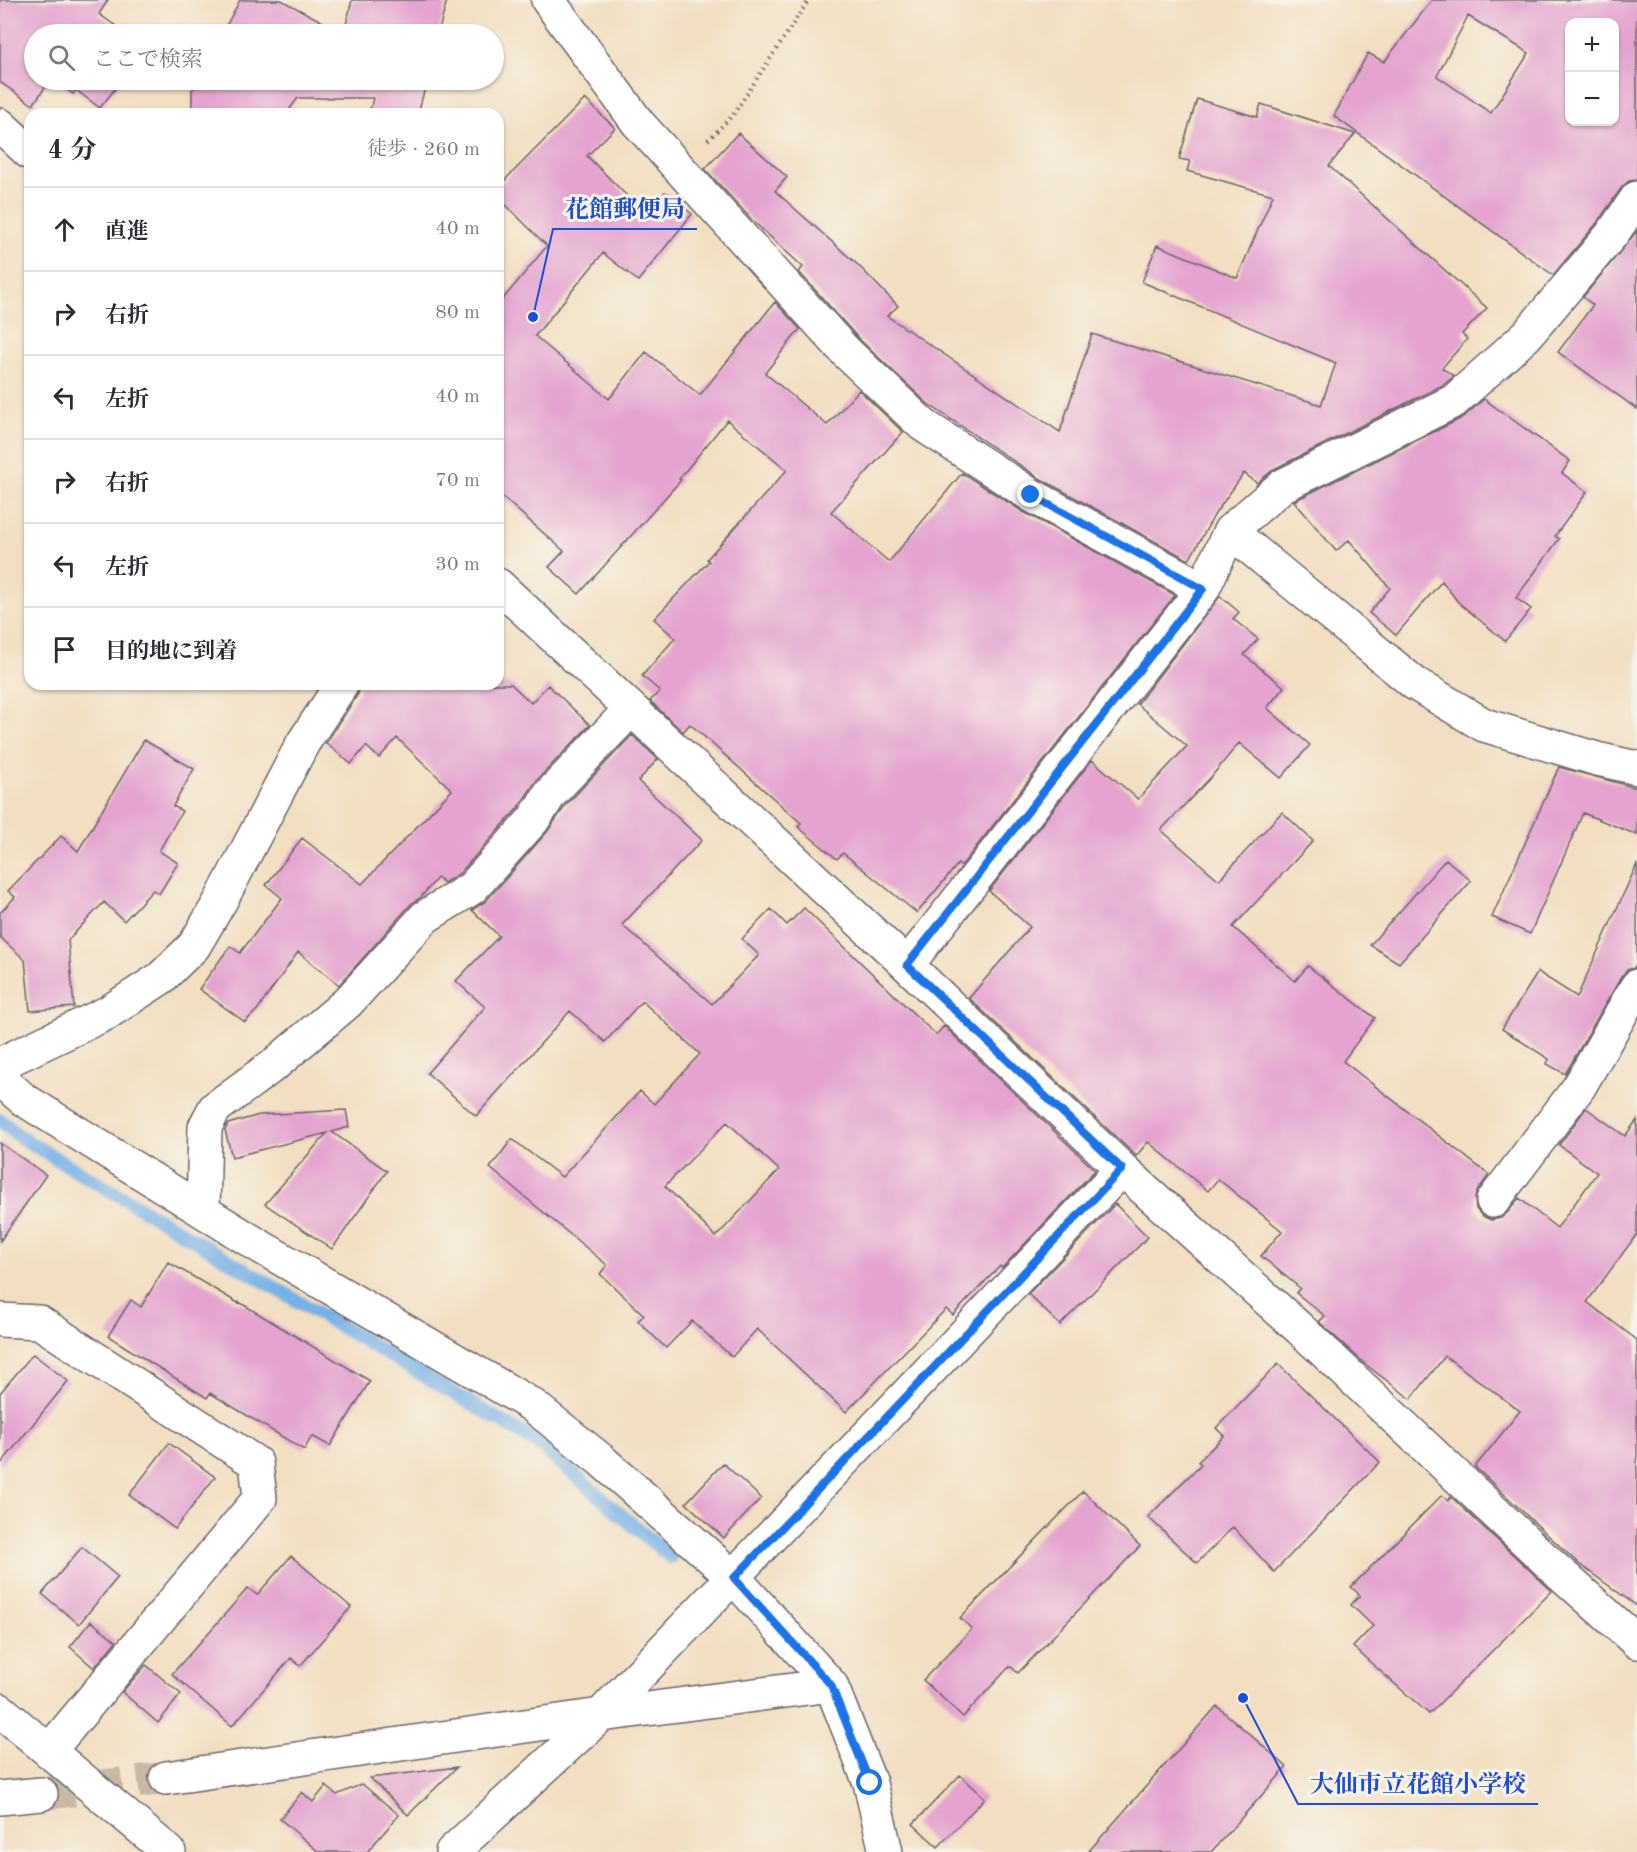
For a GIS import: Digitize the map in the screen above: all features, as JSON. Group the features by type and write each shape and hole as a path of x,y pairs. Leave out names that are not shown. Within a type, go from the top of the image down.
{"street":[{"path":"548,0 638,123 846,352 923,425 1031,495 1203,589"},
{"path":"0,125 24,147"},
{"path":"907,965 1203,589 1230,531 1282,486 1454,400 1527,335 1612,234 1637,198"},
{"path":"1230,531 1414,683 1484,725 1596,759 1637,768"},
{"path":"504,591 907,965 1122,1169 1299,1328 1549,1563 1637,1642"},
{"path":"0,1064 108,1013 160,978 194,946 221,900 303,742 338,690"},
{"path":"203,1211 206,1127 215,1108 275,1064 348,1002 425,916 472,888 533,820 551,793 631,709"},
{"path":"1493,1201 1579,1087 1637,986"},
{"path":"0,1079 23,1100 203,1211 532,1405 601,1460 734,1578 831,1685 870,1783 886,1852"},
{"path":"452,1852 601,1715 1122,1169"},
{"path":"0,1320 39,1322 256,1463 260,1498 49,1751"},
{"path":"166,1778 601,1715 831,1685"},
{"path":"0,1710 169,1852"},
{"path":"0,1798 41,1794"}],"path":[{"path":"680,169 733,115 809,0"}],"building":[{"path":"0,0 108,0 99,14 113,24 24,24 24,90 43,90 33,105 0,82"},
{"path":"240,0 281,0 327,24 227,24"},
{"path":"352,0 447,0 441,24 346,24"},
{"path":"1432,0 1637,0 1637,180 1629,181 1622,187 1597,223 1553,275 1334,116 1368,53 1384,62","holes":["1468,16 1529,53 1491,113 1437,76"]},
{"path":"76,90 114,90 100,108"},
{"path":"424,90 420,108 370,108 373,98 298,98 290,108 192,108 192,91"},
{"path":"585,99 615,128 587,156 646,215 665,192 692,214 638,281 603,253 535,336 609,399 646,352 700,395 775,302 800,329 765,373 827,425 859,390 903,432 831,512 889,562 962,473 1022,511 1175,595 961,866 958,864 917,913 843,853 837,859 798,827 801,823 690,724 683,732 650,701 660,691 642,676 675,638 654,619 709,561 707,559 787,470 727,420 679,479 681,480 579,594 549,567 564,551 504,498 504,298 547,246 504,203 504,181"},
{"path":"1197,99 1257,117 1261,104 1355,134 1329,166 1487,308 1462,334 1467,339 1442,368 1454,376 1443,385 1274,469 1257,483 1244,473 1215,514 1189,560 1041,479 928,404 859,339 799,272 803,267 753,221 705,169 738,133 787,177 775,191 859,266 898,306 887,316 1060,432 1092,334 1321,405 1336,363 1142,282 1157,245 1237,278 1273,195 1187,171 1190,161 1179,159"},
{"path":"1637,231 1637,409 1558,352 1593,305 1583,297"},
{"path":"1484,399 1570,461 1562,473 1587,492 1555,536 1559,539 1516,598 1531,609 1505,641 1458,602 1442,581 1396,635 1369,613 1390,588 1349,540 1336,551 1294,501 1462,418"},
{"path":"1220,596 1239,612 1233,619 1258,639 1244,655 1284,687 1267,708 1310,745 1281,778 1239,743 1211,777 1161,830 1219,880 1282,812 1313,841 1233,927 1295,981 1308,966 1375,1018 1343,1061 1489,1175 1475,1198 1476,1209 1482,1216 1491,1220 1501,1218 1519,1198 1557,1228 1597,1173 1559,1145 1586,1108 1625,1136 1637,1120 1637,1234 1587,1302 1637,1340 1637,1606 1579,1564 1475,1467 1520,1411 1445,1356 1411,1399 1365,1364 1319,1322 1325,1316 1296,1293 1300,1288 1261,1256 1282,1231 1218,1179 1208,1191 1148,1142 1136,1156 969,998 1030,927 989,891 1092,760 1138,799 1187,746 1137,704"},
{"path":"504,684 511,684 531,703 548,685 590,725 537,780 518,808 460,873 444,883 438,877 339,985 298,952 258,1009 245,1022 199,989 230,946 240,953 282,898 266,885 302,838 362,884 452,790 397,738 379,758 366,746 351,764 326,743 359,690 504,690"},
{"path":"632,735 658,759 638,781 702,840 622,925 712,1004 759,955 742,939 771,909 787,925 804,908 936,1035 944,1026 1095,1170 1002,1268 1000,1266 953,1315 946,1309 846,1412 757,1329 732,1357 692,1321 666,1348 638,1321 644,1315 600,1274 607,1265 490,1168 512,1139 562,1177 640,1091 654,1104 700,1054 642,1001 605,1042 570,1011 476,1116 427,1073 485,1007 456,981 499,936 472,910 486,901 547,832 566,805","holes":["727,1122 779,1170 716,1237 665,1186"]},
{"path":"144,740 194,769 173,806 182,811 159,851 178,863 159,894 153,890 124,921 104,902 68,940 74,1007 30,1011 25,960 0,937 0,913 15,897 8,891 61,836 78,851"},
{"path":"1559,767 1637,788 1637,835 1583,813 1530,934 1492,917"},
{"path":"1446,859 1471,881 1399,963 1370,945"},
{"path":"1637,864 1637,962 1634,968 1627,970 1621,977 1565,1074 1547,1064 1549,1059 1502,1029 1538,972 1577,997"},
{"path":"346,1110 349,1127 332,1132 387,1171 332,1249 265,1204 327,1133 232,1157 225,1130 228,1124 259,1115"},
{"path":"0,1143 46,1175 0,1241"},
{"path":"1115,1204 1148,1237 1060,1325 1028,1294"},
{"path":"168,1262 370,1381 330,1446 312,1436 304,1450 210,1393 207,1398 108,1336 131,1300 141,1307"},
{"path":"33,1354 68,1381 0,1465 0,1393"},
{"path":"1278,1364 1380,1462 1274,1572 1233,1527 1197,1563 1148,1517 1201,1464 1198,1462 1224,1436 1216,1428"},
{"path":"169,1443 215,1477 175,1529 129,1495"},
{"path":"723,1463 761,1498 724,1538 686,1503"},
{"path":"1083,1491 1140,1546 1018,1673 1010,1666 963,1717 923,1680 972,1629 960,1618"},
{"path":"1442,1495 1448,1501 1451,1497 1552,1591 1429,1714 1353,1647 1373,1626 1351,1605 1360,1595 1351,1587"},
{"path":"82,1547 118,1577 79,1624 42,1594"},
{"path":"291,1556 351,1607 300,1666 291,1658 232,1726 172,1674 248,1588 257,1595"},
{"path":"91,1621 116,1641 94,1668 70,1647"},
{"path":"146,1665 181,1694 158,1723 122,1692"},
{"path":"1217,1706 1287,1767 1211,1852 1088,1852"},
{"path":"457,1767 408,1815 370,1778"},
{"path":"960,1775 985,1798 938,1847 913,1824"},
{"path":"362,1784 399,1815 367,1852 319,1852 280,1819 302,1792 313,1802 326,1786 337,1795"}],"waterway":[{"path":"0,1120 20,1137 536,1442 670,1557"}],"tunnel":[{"path":"41,1794 166,1778"}],"place":[{"name":"花館郵便局","path":"533,317"},
{"name":"大仙市立花館小学校","path":"1243,1698"}],"route":[{"path":"870,1783 831,1685 734,1578 1122,1169 907,965 1203,589 1031,495"}]}
